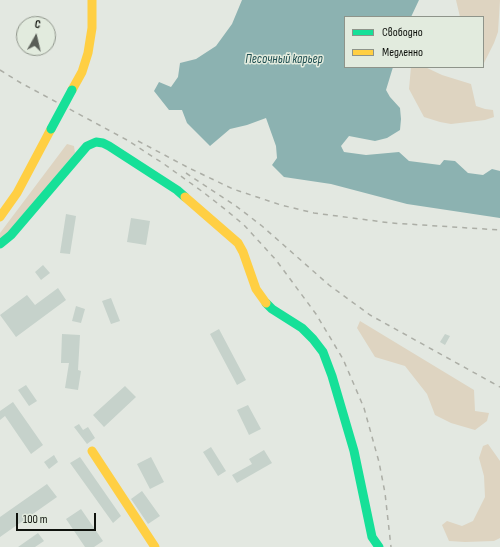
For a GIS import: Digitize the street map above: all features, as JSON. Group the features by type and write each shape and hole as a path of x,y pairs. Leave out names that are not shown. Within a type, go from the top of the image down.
{"street":[{"path":"0,217 17,193 82,72 88,53 92,28 92,0"},
{"path":"0,244 11,235 87,146 96,142 109,146 177,190 238,243 243,252 256,289 262,298 272,309 302,328 323,352 332,376 354,451 372,537 379,547"},
{"path":"92,451 155,547"}],"shaded area":[{"path":"456,0 500,0 498,32 484,63 484,16 460,16"},
{"path":"411,68 427,68 442,75 471,84 476,106 493,110 494,117 485,120 451,124 424,117 409,89"},
{"path":"67,144 74,146 75,153 0,240 0,233"},
{"path":"360,321 474,390 475,411 489,413 487,421 475,430 451,423 435,415 427,394 405,366 375,357 357,328"},
{"path":"488,444 500,461 500,538 494,541 449,541 442,525 447,521 462,526 473,521 485,497 484,476 479,458 483,446"}],"water":[{"name":"Песочный карьер","path":"242,0 419,0 411,16 344,16 344,68 393,68 386,90 400,108 401,119 400,130 387,138 375,141 349,136 341,146 344,152 366,155 399,152 409,161 440,165 444,160 455,161 468,173 483,175 492,169 500,171 500,218 407,204 331,184 284,177 272,165 277,158 276,146 266,118 230,129 210,146 187,123 182,110 169,110 154,91 159,82 171,87 178,77 180,63 196,59 216,46 232,24"}],"building":[{"path":"66,214 76,216 70,254 60,253"},
{"path":"131,218 150,221 146,245 127,242"},
{"path":"43,265 50,273 41,280 35,272"},
{"path":"58,288 66,300 16,337 0,315 27,295 35,305"},
{"path":"111,298 120,321 111,324 102,301"},
{"path":"76,306 85,309 81,323 72,321"},
{"path":"219,329 246,380 237,385 210,334"},
{"path":"62,334 80,335 78,370 81,371 78,390 65,388 69,363 61,363"},
{"path":"445,334 450,336 445,345 440,342"},
{"path":"26,385 37,401 29,406 18,390"},
{"path":"125,386 136,397 104,427 93,415"},
{"path":"13,402 43,445 31,454 5,416 0,420 0,411"},
{"path":"248,405 261,429 249,435 237,410"},
{"path":"79,424 83,430 88,427 95,438 87,444 74,427"},
{"path":"211,447 226,471 218,476 203,452"},
{"path":"264,450 272,463 237,483 232,475 252,464 249,459"},
{"path":"54,455 58,462 49,469 44,462"},
{"path":"80,457 121,516 113,523 70,463"},
{"path":"151,457 164,482 150,489 137,464"},
{"path":"47,484 57,497 0,537 0,517"},
{"path":"142,491 160,516 148,524 131,499"},
{"path":"81,509 103,541 94,547 85,547 66,519"},
{"path":"38,533 44,541 35,547 18,547"}],"railway":[{"path":"0,70 21,83 127,140 164,164 203,192 244,225 276,260 316,314 343,359 364,408 379,462 385,493 391,547"},
{"path":"138,141 233,189 281,205 314,213 391,223 500,230"},
{"path":"186,173 236,206 262,226 329,285 370,315 500,387"}],"traffic: fast":[{"path":"51,129 72,90"},
{"path":"0,244 11,235 87,146 96,142 109,146 177,190 185,197"},
{"path":"266,303 272,309 302,328 323,352 332,376 354,451 372,537 379,547"}],"traffic: slow":[{"path":"72,90 82,72 88,53 92,28 92,0"},
{"path":"0,217 17,193 51,129"},
{"path":"185,197 238,243 243,252 256,289 266,303"},
{"path":"92,451 155,547"}]}
